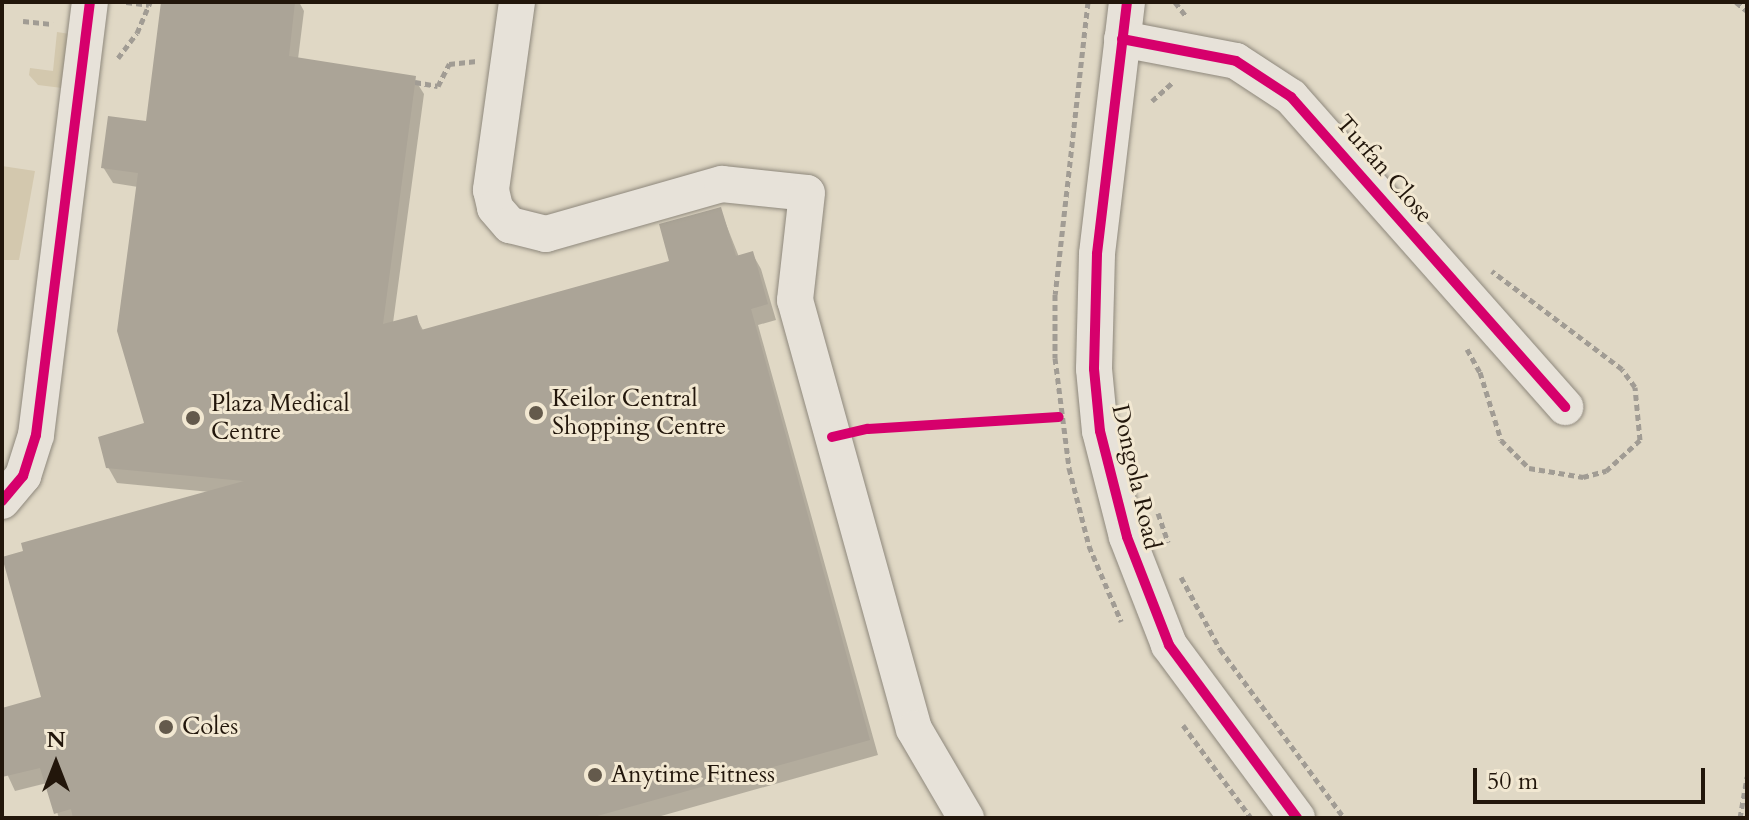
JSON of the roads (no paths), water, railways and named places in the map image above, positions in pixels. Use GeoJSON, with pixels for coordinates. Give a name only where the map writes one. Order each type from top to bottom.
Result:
{"type":"FeatureCollection","features":[{"type":"Feature","properties":{"kind":"street"},"geometry":{"type":"LineString","coordinates":[[2,501],[23,476],[13,472],[36,435],[90,2]]}},
{"type":"Feature","properties":{"kind":"street"},"geometry":{"type":"LineString","coordinates":[[517,2],[491,190],[495,208],[510,225],[546,234],[722,184],[807,193],[795,300],[914,729],[966,818]]}},
{"type":"Feature","properties":{"kind":"street","name":"Dongola Road"},"geometry":{"type":"LineString","coordinates":[[1127,2],[1139,42],[1097,254],[1094,369],[1100,431],[1127,537],[1169,645],[1297,818]]}},
{"type":"Feature","properties":{"kind":"street","name":"Turfan Close"},"geometry":{"type":"LineString","coordinates":[[1139,42],[1236,61],[1291,97],[1565,407]]}},
{"type":"Feature","properties":{"kind":"place","name":"Keilor Central Shopping Centre"},"geometry":{"type":"Point","coordinates":[536,413]}},
{"type":"Feature","properties":{"kind":"place","name":"Plaza Medical Centre"},"geometry":{"type":"Point","coordinates":[193,418]}},
{"type":"Feature","properties":{"kind":"place","name":"Coles"},"geometry":{"type":"Point","coordinates":[166,727]}},
{"type":"Feature","properties":{"kind":"place","name":"Anytime Fitness"},"geometry":{"type":"Point","coordinates":[595,775]}}]}
